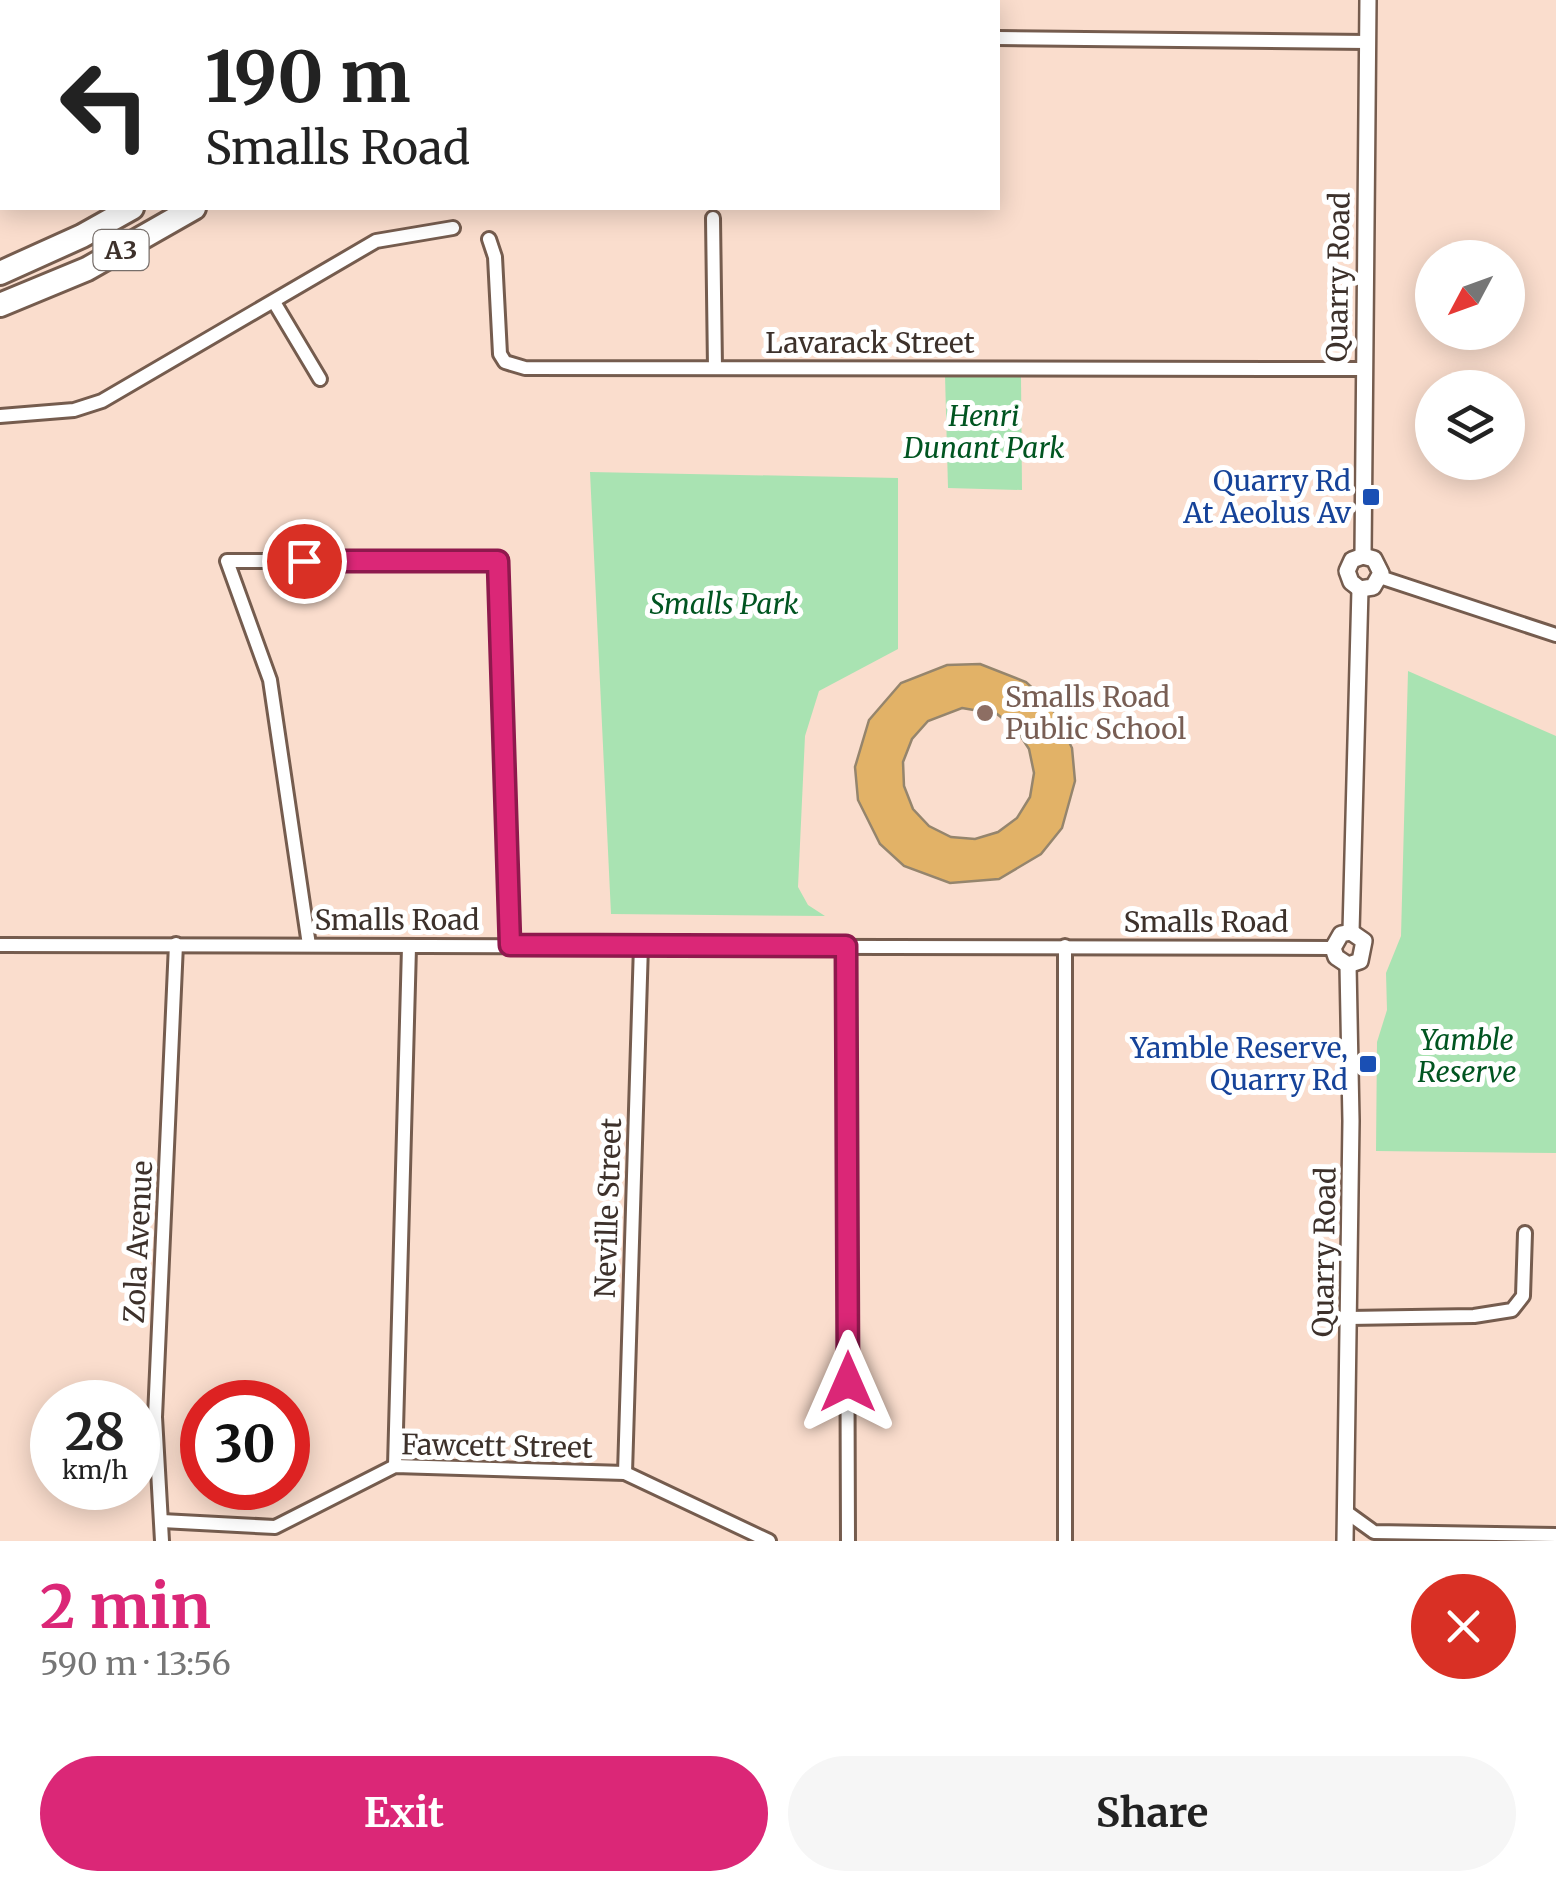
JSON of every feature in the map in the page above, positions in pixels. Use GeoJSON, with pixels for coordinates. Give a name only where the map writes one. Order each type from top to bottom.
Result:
{"type":"FeatureCollection","features":[{"type":"Feature","properties":{"kind":"highway","name":"A3"},"geometry":{"type":"LineString","coordinates":[[0,273],[128,210]]}},
{"type":"Feature","properties":{"kind":"highway","name":"A3"},"geometry":{"type":"LineString","coordinates":[[0,305],[87,268],[190,210]]}},
{"type":"Feature","properties":{"kind":"street","name":"Quarry Road"},"geometry":{"type":"LineString","coordinates":[[1363,556],[1361,369],[1368,0]]}},
{"type":"Feature","properties":{"kind":"street"},"geometry":{"type":"LineString","coordinates":[[1000,38],[1368,42]]}},
{"type":"Feature","properties":{"kind":"street"},"geometry":{"type":"LineString","coordinates":[[713,218],[715,368]]}},
{"type":"Feature","properties":{"kind":"street"},"geometry":{"type":"LineString","coordinates":[[0,416],[74,410],[102,401],[376,241],[453,228]]}},
{"type":"Feature","properties":{"kind":"street","name":"Lavarack Street"},"geometry":{"type":"LineString","coordinates":[[489,240],[495,257],[498,344],[505,362],[525,368],[1361,369]]}},
{"type":"Feature","properties":{"kind":"street"},"geometry":{"type":"LineString","coordinates":[[274,302],[320,378]]}},
{"type":"Feature","properties":{"kind":"street"},"geometry":{"type":"LineString","coordinates":[[1363,556],[1377,562],[1380,577],[1373,587],[1360,589],[1350,582],[1348,571],[1352,560],[1363,556]]}},
{"type":"Feature","properties":{"kind":"street"},"geometry":{"type":"LineString","coordinates":[[310,945],[270,680],[226,561],[498,561],[510,945]]}},
{"type":"Feature","properties":{"kind":"street"},"geometry":{"type":"LineString","coordinates":[[1380,577],[1556,635]]}},
{"type":"Feature","properties":{"kind":"street"},"geometry":{"type":"LineString","coordinates":[[1351,932],[1360,589]]}},
{"type":"Feature","properties":{"kind":"street"},"geometry":{"type":"LineString","coordinates":[[1351,932],[1364,941],[1366,952],[1360,960],[1348,964],[1336,957],[1333,948],[1341,934],[1351,932]]}},
{"type":"Feature","properties":{"kind":"street","name":"Zola Avenue"},"geometry":{"type":"LineString","coordinates":[[162,1541],[155,1417],[176,944]]}},
{"type":"Feature","properties":{"kind":"street","name":"Smalls Road"},"geometry":{"type":"LineString","coordinates":[[0,945],[1333,948]]}},
{"type":"Feature","properties":{"kind":"street","name":"Neville Street"},"geometry":{"type":"LineString","coordinates":[[625,1473],[641,945]]}},
{"type":"Feature","properties":{"kind":"street"},"geometry":{"type":"LineString","coordinates":[[395,1466],[410,946]]}},
{"type":"Feature","properties":{"kind":"street"},"geometry":{"type":"LineString","coordinates":[[846,946],[848,1541]]}},
{"type":"Feature","properties":{"kind":"street"},"geometry":{"type":"LineString","coordinates":[[1065,946],[1065,1541]]}},
{"type":"Feature","properties":{"kind":"street","name":"Quarry Road"},"geometry":{"type":"LineString","coordinates":[[1345,1541],[1348,964]]}},
{"type":"Feature","properties":{"kind":"street"},"geometry":{"type":"LineString","coordinates":[[1348,1318],[1474,1316],[1512,1310],[1523,1296],[1525,1234]]}},
{"type":"Feature","properties":{"kind":"street","name":"Fawcett Street"},"geometry":{"type":"LineString","coordinates":[[162,1521],[274,1527],[395,1466],[625,1473],[769,1541]]}},
{"type":"Feature","properties":{"kind":"street"},"geometry":{"type":"LineString","coordinates":[[1345,1510],[1374,1532],[1556,1535]]}},
{"type":"Feature","properties":{"kind":"green space","name":"Henri Dunant Park"},"geometry":{"type":"Polygon","coordinates":[[[945,375],[1021,377],[1022,490],[948,488],[945,375]]]}},
{"type":"Feature","properties":{"kind":"green space","name":"Smalls Park"},"geometry":{"type":"Polygon","coordinates":[[[590,472],[898,478],[898,649],[819,691],[805,736],[798,887],[808,905],[825,916],[611,914],[590,472]]]}},
{"type":"Feature","properties":{"kind":"green space","name":"Yamble Reserve"},"geometry":{"type":"Polygon","coordinates":[[[1408,671],[1556,736],[1556,1153],[1376,1151],[1377,1042],[1387,1010],[1386,973],[1401,936],[1408,671]]]}},
{"type":"Feature","properties":{"kind":"building"},"geometry":{"type":"Polygon","coordinates":[[[980,664],[1026,682],[1050,704],[1072,748],[1075,781],[1062,828],[1041,854],[999,879],[950,883],[904,866],[880,844],[858,800],[855,767],[869,720],[901,683],[947,665],[980,664]],[[962,708],[928,721],[912,739],[903,762],[904,786],[913,809],[929,826],[951,837],[975,839],[998,832],[1017,818],[1030,797],[1034,773],[1029,749],[1016,729],[997,714],[962,708]]]}},
{"type":"Feature","properties":{"kind":"place","name":"Quarry Rd At Aeolus Av"},"geometry":{"type":"Point","coordinates":[1371,497]}},
{"type":"Feature","properties":{"kind":"place","name":"Smalls Road Public School"},"geometry":{"type":"Point","coordinates":[985,713]}},
{"type":"Feature","properties":{"kind":"place","name":"Yamble Reserve, Quarry Rd"},"geometry":{"type":"Point","coordinates":[1368,1064]}},
{"type":"Feature","properties":{"kind":"route"},"geometry":{"type":"LineString","coordinates":[[304,561],[498,561],[510,945],[846,946],[848,1382]]}}]}
